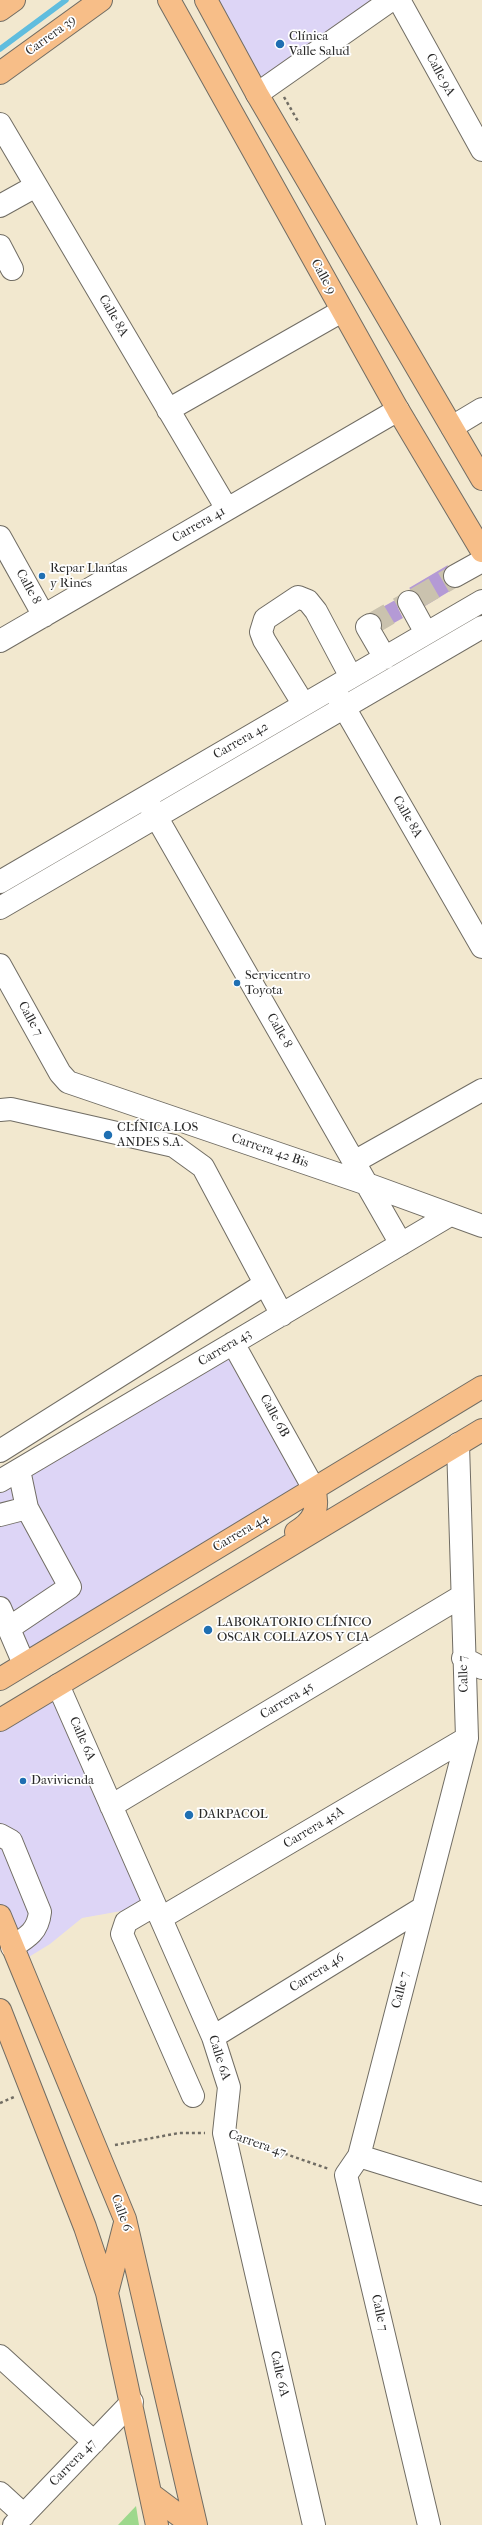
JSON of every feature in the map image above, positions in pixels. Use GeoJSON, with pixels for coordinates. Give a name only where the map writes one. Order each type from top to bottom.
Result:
{"type":"FeatureCollection","features":[{"type":"Feature","properties":{"kind":"main road"},"geometry":{"type":"LineString","coordinates":[[0,10],[14,0]]}},
{"type":"Feature","properties":{"kind":"main road","name":"Carrera 39"},"geometry":{"type":"LineString","coordinates":[[0,73],[101,0]]}},
{"type":"Feature","properties":{"kind":"main road","name":"Calle 9"},"geometry":{"type":"LineString","coordinates":[[169,0],[398,410],[482,551]]}},
{"type":"Feature","properties":{"kind":"main road"},"geometry":{"type":"LineString","coordinates":[[206,0],[257,94],[482,479]]}},
{"type":"Feature","properties":{"kind":"main road","name":"Carrera 44"},"geometry":{"type":"LineString","coordinates":[[0,1679],[482,1387]]}},
{"type":"Feature","properties":{"kind":"main road"},"geometry":{"type":"LineString","coordinates":[[0,1720],[482,1430]]}},
{"type":"Feature","properties":{"kind":"main road"},"geometry":{"type":"LineString","coordinates":[[266,1560],[269,1548],[309,1525],[313,1518],[316,1501],[314,1489]]}},
{"type":"Feature","properties":{"kind":"main road","name":"Calle 6"},"geometry":{"type":"LineString","coordinates":[[0,1916],[125,2219],[196,2525]]}},
{"type":"Feature","properties":{"kind":"main road"},"geometry":{"type":"LineString","coordinates":[[0,2010],[86,2227],[107,2293],[132,2402],[157,2525]]}},
{"type":"Feature","properties":{"kind":"main road"},"geometry":{"type":"LineString","coordinates":[[107,2293],[125,2219]]}},
{"type":"Feature","properties":{"kind":"main road"},"geometry":{"type":"LineString","coordinates":[[152,2495],[192,2525]]}},
{"type":"Feature","properties":{"kind":"street"},"geometry":{"type":"LineString","coordinates":[[257,94],[390,0]]}},
{"type":"Feature","properties":{"kind":"street","name":"Calle 9A"},"geometry":{"type":"LineString","coordinates":[[399,0],[482,150]]}},
{"type":"Feature","properties":{"kind":"street","name":"Calle 8A"},"geometry":{"type":"LineString","coordinates":[[0,124],[227,509]]}},
{"type":"Feature","properties":{"kind":"street"},"geometry":{"type":"LineString","coordinates":[[0,206],[36,186]]}},
{"type":"Feature","properties":{"kind":"street"},"geometry":{"type":"LineString","coordinates":[[0,246],[12,269]]}},
{"type":"Feature","properties":{"kind":"street"},"geometry":{"type":"LineString","coordinates":[[168,410],[342,311]]}},
{"type":"Feature","properties":{"kind":"street"},"geometry":{"type":"LineString","coordinates":[[452,427],[482,409]]}},
{"type":"Feature","properties":{"kind":"street","name":"Carrera 41"},"geometry":{"type":"LineString","coordinates":[[0,641],[398,410]]}},
{"type":"Feature","properties":{"kind":"street","name":"Calle 8"},"geometry":{"type":"LineString","coordinates":[[0,537],[44,616]]}},
{"type":"Feature","properties":{"kind":"street"},"geometry":{"type":"LineString","coordinates":[[455,576],[482,561]]}},
{"type":"Feature","properties":{"kind":"street","name":"Calle 8A"},"geometry":{"type":"LineString","coordinates":[[304,705],[264,640],[261,632],[265,619],[298,597],[308,601],[316,611],[342,683],[344,707],[482,947]]}},
{"type":"Feature","properties":{"kind":"street","name":"Carrera 42"},"geometry":{"type":"LineString","coordinates":[[0,882],[482,601]]}},
{"type":"Feature","properties":{"kind":"street"},"geometry":{"type":"LineString","coordinates":[[410,602],[426,633]]}},
{"type":"Feature","properties":{"kind":"street"},"geometry":{"type":"LineString","coordinates":[[370,625],[367,627],[385,658]]}},
{"type":"Feature","properties":{"kind":"street","name":"Carrera 42"},"geometry":{"type":"LineString","coordinates":[[0,908],[482,627]]}},
{"type":"Feature","properties":{"kind":"street","name":"Calle 8"},"geometry":{"type":"LineString","coordinates":[[145,797],[401,1244]]}},
{"type":"Feature","properties":{"kind":"street","name":"Calle 7"},"geometry":{"type":"LineString","coordinates":[[0,965],[60,1073]]}},
{"type":"Feature","properties":{"kind":"street","name":"Carrera 42 Bis"},"geometry":{"type":"LineString","coordinates":[[60,1073],[68,1082],[367,1184],[482,1226]]}},
{"type":"Feature","properties":{"kind":"street"},"geometry":{"type":"LineString","coordinates":[[354,1162],[482,1090]]}},
{"type":"Feature","properties":{"kind":"street"},"geometry":{"type":"LineString","coordinates":[[0,1110],[11,1109],[174,1146],[204,1168],[282,1314]]}},
{"type":"Feature","properties":{"kind":"street","name":"Carrera 43"},"geometry":{"type":"LineString","coordinates":[[0,1481],[450,1215]]}},
{"type":"Feature","properties":{"kind":"street"},"geometry":{"type":"LineString","coordinates":[[0,1451],[265,1284]]}},
{"type":"Feature","properties":{"kind":"street","name":"Calle 6B"},"geometry":{"type":"LineString","coordinates":[[234,1343],[314,1489]]}},
{"type":"Feature","properties":{"kind":"street","name":"Calle 7"},"geometry":{"type":"LineString","coordinates":[[429,2525],[346,2174],[359,2156],[421,1909],[467,1738],[473,1663],[462,1596],[458,1444]]}},
{"type":"Feature","properties":{"kind":"street"},"geometry":{"type":"LineString","coordinates":[[9,1628],[70,1587],[27,1508],[19,1470]]}},
{"type":"Feature","properties":{"kind":"street"},"geometry":{"type":"LineString","coordinates":[[0,1515],[27,1508]]}},
{"type":"Feature","properties":{"kind":"street","name":"Carrera 45"},"geometry":{"type":"LineString","coordinates":[[111,1806],[462,1596]]}},
{"type":"Feature","properties":{"kind":"street"},"geometry":{"type":"LineString","coordinates":[[0,1608],[24,1664]]}},
{"type":"Feature","properties":{"kind":"street","name":"Calle 6A"},"geometry":{"type":"LineString","coordinates":[[58,1685],[213,2037],[229,2087],[224,2133],[314,2525]]}},
{"type":"Feature","properties":{"kind":"street","name":"Carrera 45A"},"geometry":{"type":"LineString","coordinates":[[193,2096],[122,1934],[126,1922],[158,1912],[467,1738]]}},
{"type":"Feature","properties":{"kind":"street"},"geometry":{"type":"LineString","coordinates":[[0,1835],[11,1841],[40,1912],[39,1923],[32,1934],[12,1947]]}},
{"type":"Feature","properties":{"kind":"street","name":"Carrera 46"},"geometry":{"type":"LineString","coordinates":[[213,2037],[421,1909]]}},
{"type":"Feature","properties":{"kind":"street"},"geometry":{"type":"LineString","coordinates":[[359,2156],[482,2194]]}},
{"type":"Feature","properties":{"kind":"street"},"geometry":{"type":"LineString","coordinates":[[0,2356],[94,2442]]}},
{"type":"Feature","properties":{"kind":"street","name":"Carrera 47"},"geometry":{"type":"LineString","coordinates":[[19,2520],[132,2402]]}},
{"type":"Feature","properties":{"kind":"street"},"geometry":{"type":"LineString","coordinates":[[0,2493],[19,2520]]}},
{"type":"Feature","properties":{"kind":"path"},"geometry":{"type":"LineString","coordinates":[[0,2103],[22,2094]]}},
{"type":"Feature","properties":{"kind":"path","name":"Carrera 47"},"geometry":{"type":"LineString","coordinates":[[95,2149],[179,2133],[224,2133],[346,2174]]}},
{"type":"Feature","properties":{"kind":"shaded area","name":"Clínica Valle Salud"},"geometry":{"type":"Polygon","coordinates":[[[206,0],[391,0],[257,94],[206,0]]]}},
{"type":"Feature","properties":{"kind":"shaded area"},"geometry":{"type":"Polygon","coordinates":[[[233,1343],[314,1489],[24,1664],[0,1608],[0,1481],[233,1343]]]}},
{"type":"Feature","properties":{"kind":"shaded area"},"geometry":{"type":"Polygon","coordinates":[[[58,1685],[155,1905],[82,1918],[50,1944],[19,1963],[0,1916],[0,1720],[58,1685]]]}},
{"type":"Feature","properties":{"kind":"green space"},"geometry":{"type":"Polygon","coordinates":[[[136,2506],[139,2525],[118,2525],[136,2506]]]}},
{"type":"Feature","properties":{"kind":"building"},"geometry":{"type":"Polygon","coordinates":[[[448,565],[443,575],[444,582],[449,587],[455,588],[425,606],[420,596],[409,588],[448,565]]]}},
{"type":"Feature","properties":{"kind":"building"},"geometry":{"type":"Polygon","coordinates":[[[397,599],[398,608],[403,618],[383,629],[381,618],[372,613],[397,599]]]}},
{"type":"Feature","properties":{"kind":"waterway"},"geometry":{"type":"LineString","coordinates":[[0,49],[66,0]]}},
{"type":"Feature","properties":{"kind":"tunnel"},"geometry":{"type":"LineString","coordinates":[[415,599],[455,576]]}},
{"type":"Feature","properties":{"kind":"tunnel"},"geometry":{"type":"LineString","coordinates":[[370,625],[406,604]]}},
{"type":"Feature","properties":{"kind":"place","name":"Clínica Valle Salud"},"geometry":{"type":"Point","coordinates":[280,44]}},
{"type":"Feature","properties":{"kind":"place","name":"Repar Llantas y Rines"},"geometry":{"type":"Point","coordinates":[42,576]}},
{"type":"Feature","properties":{"kind":"place","name":"Servicentro Toyota"},"geometry":{"type":"Point","coordinates":[237,983]}},
{"type":"Feature","properties":{"kind":"place","name":"CLÍNICA LOS ANDES S.A."},"geometry":{"type":"Point","coordinates":[108,1135]}},
{"type":"Feature","properties":{"kind":"place","name":"LABORATORIO CLÍNICO OSCAR COLLAZOS Y CIA"},"geometry":{"type":"Point","coordinates":[208,1630]}},
{"type":"Feature","properties":{"kind":"place","name":"Davivienda"},"geometry":{"type":"Point","coordinates":[23,1781]}},
{"type":"Feature","properties":{"kind":"place","name":"DARPACOL"},"geometry":{"type":"Point","coordinates":[189,1815]}}]}
